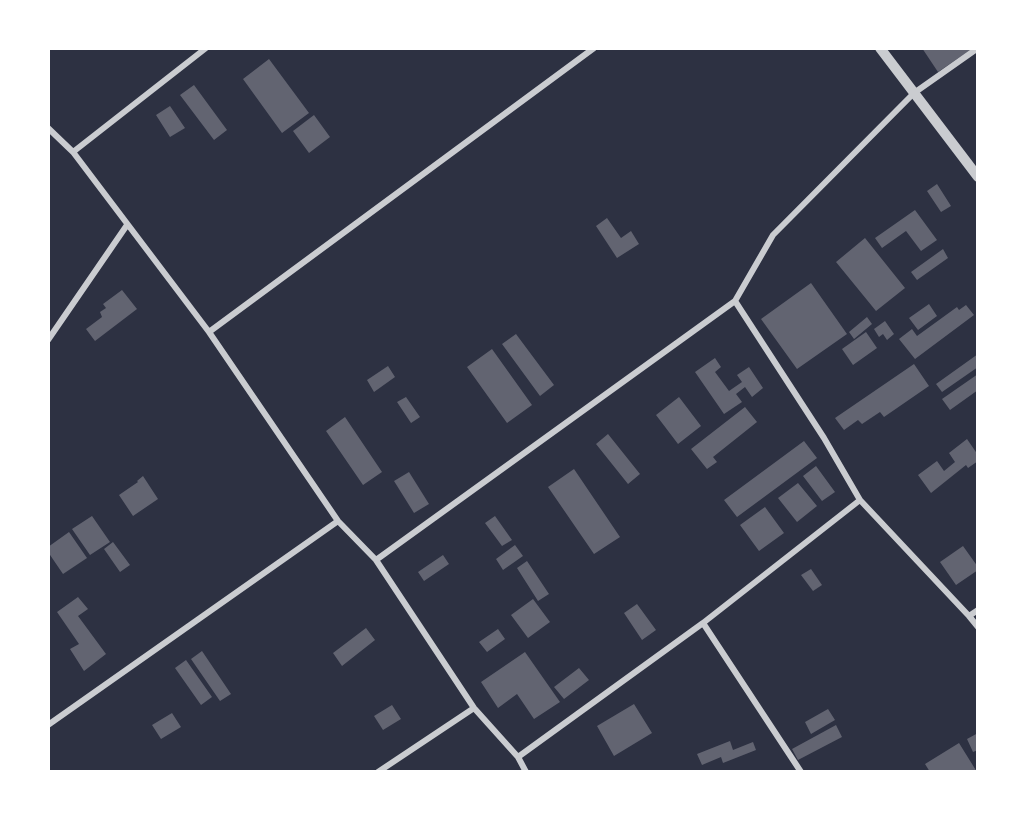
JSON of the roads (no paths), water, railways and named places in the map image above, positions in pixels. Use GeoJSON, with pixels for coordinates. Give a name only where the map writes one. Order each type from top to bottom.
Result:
{"type":"FeatureCollection","features":[{"type":"Feature","properties":{"kind":"street"},"geometry":{"type":"LineString","coordinates":[[73,152],[206,48]]}},
{"type":"Feature","properties":{"kind":"street"},"geometry":{"type":"LineString","coordinates":[[209,332],[594,48]]}},
{"type":"Feature","properties":{"kind":"street"},"geometry":{"type":"LineString","coordinates":[[880,48],[978,177]]}},
{"type":"Feature","properties":{"kind":"street"},"geometry":{"type":"LineString","coordinates":[[376,560],[735,301],[773,235],[914,93],[978,48]]}},
{"type":"Feature","properties":{"kind":"street"},"geometry":{"type":"LineString","coordinates":[[48,128],[73,152],[209,332],[338,521],[376,560],[474,708],[518,757],[526,772]]}},
{"type":"Feature","properties":{"kind":"street"},"geometry":{"type":"LineString","coordinates":[[48,340],[127,225]]}},
{"type":"Feature","properties":{"kind":"street"},"geometry":{"type":"LineString","coordinates":[[735,301],[824,438],[860,500],[978,627]]}},
{"type":"Feature","properties":{"kind":"street"},"geometry":{"type":"LineString","coordinates":[[518,757],[703,623],[860,500]]}},
{"type":"Feature","properties":{"kind":"street"},"geometry":{"type":"LineString","coordinates":[[48,725],[338,521]]}},
{"type":"Feature","properties":{"kind":"street"},"geometry":{"type":"LineString","coordinates":[[969,616],[978,610]]}},
{"type":"Feature","properties":{"kind":"street"},"geometry":{"type":"LineString","coordinates":[[703,623],[801,772]]}},
{"type":"Feature","properties":{"kind":"street"},"geometry":{"type":"LineString","coordinates":[[378,772],[474,708]]}}]}
